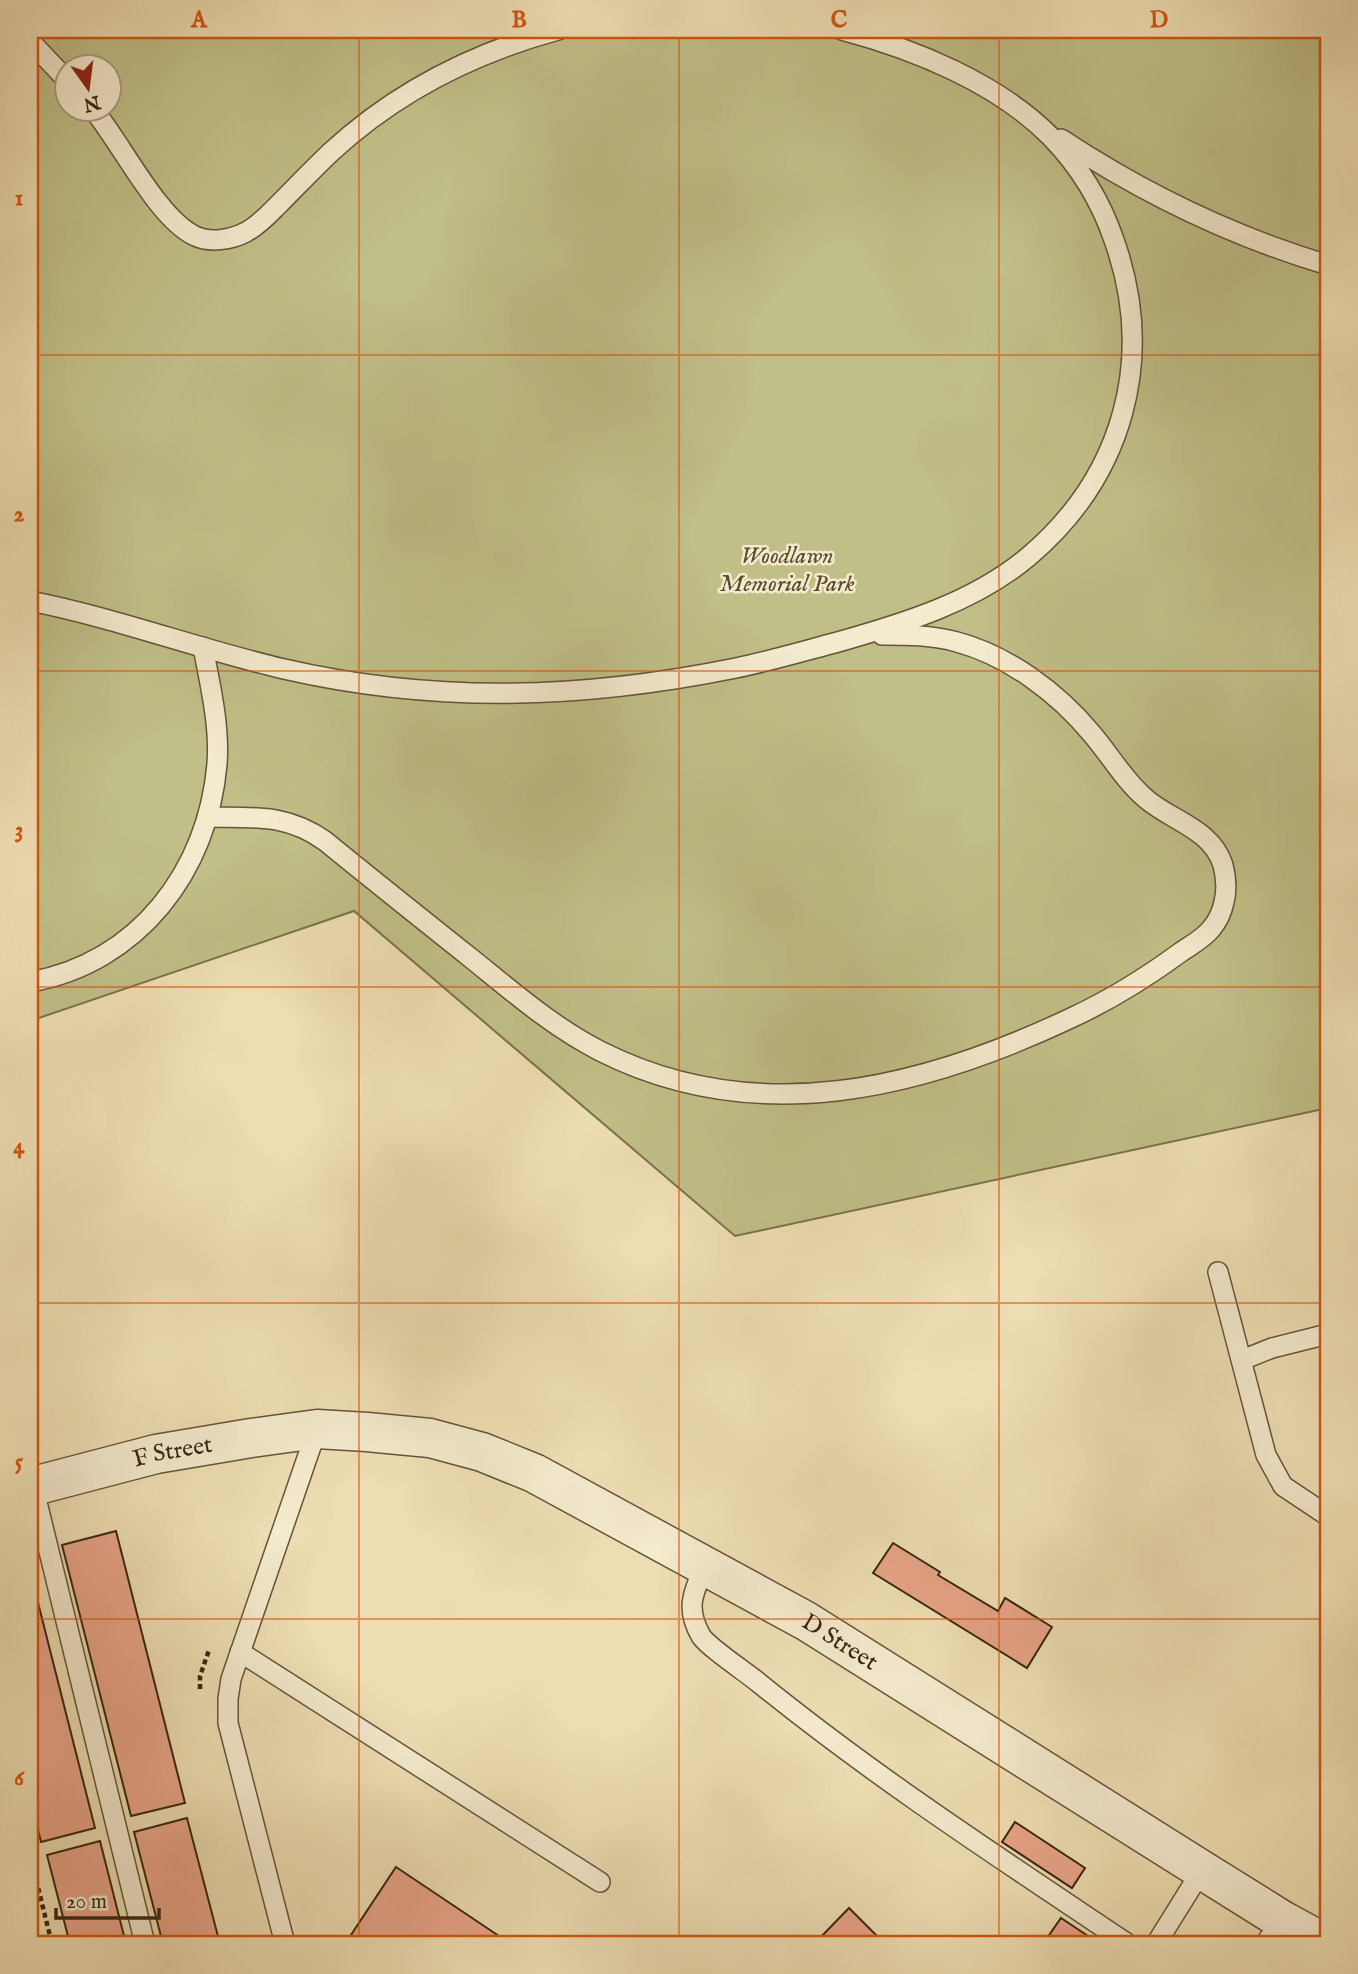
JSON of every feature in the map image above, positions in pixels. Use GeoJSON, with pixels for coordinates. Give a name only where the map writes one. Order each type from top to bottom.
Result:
{"type":"FeatureCollection","features":[{"type":"Feature","properties":{"kind":"street","name":"F Street"},"geometry":{"type":"LineString","coordinates":[[32,1487],[156,1454],[317,1429]]}},
{"type":"Feature","properties":{"kind":"street","name":"D Street"},"geometry":{"type":"LineString","coordinates":[[317,1429],[430,1438],[482,1452],[534,1473],[806,1621],[1202,1870],[1274,1932],[1326,1944]]}},
{"type":"Feature","properties":{"kind":"lane"},"geometry":{"type":"LineString","coordinates":[[102,122],[153,195],[182,229],[198,237],[213,240],[231,238],[247,232],[263,220],[356,130],[404,96],[450,69],[489,52],[558,30]]}},
{"type":"Feature","properties":{"kind":"lane"},"geometry":{"type":"LineString","coordinates":[[842,30],[940,65],[987,89],[1086,155],[1171,203],[1265,244],[1328,265]]}},
{"type":"Feature","properties":{"kind":"lane"},"geometry":{"type":"LineString","coordinates":[[30,41],[52,64]]}},
{"type":"Feature","properties":{"kind":"lane"},"geometry":{"type":"LineString","coordinates":[[30,601],[91,615],[285,669],[411,690],[479,695],[614,688],[739,668],[911,620],[973,594],[1026,559],[1070,515],[1088,491],[1101,469],[1121,420],[1132,369],[1130,294],[1108,222],[1090,188],[1064,152],[1027,114]]}},
{"type":"Feature","properties":{"kind":"lane"},"geometry":{"type":"LineString","coordinates":[[208,817],[270,818],[299,825],[325,841],[566,1032],[618,1060],[657,1075],[706,1088],[750,1094],[818,1094],[856,1089],[933,1070],[1008,1046],[1107,1000],[1209,932],[1217,921],[1226,897],[1220,857],[1212,845],[1193,828],[1145,798],[1091,733],[1060,702],[1029,676],[976,648],[917,636],[860,636]]}},
{"type":"Feature","properties":{"kind":"lane"},"geometry":{"type":"LineString","coordinates":[[30,982],[49,979],[79,968],[106,954],[150,918],[186,872],[208,817],[217,763],[213,704],[203,647]]}},
{"type":"Feature","properties":{"kind":"lane"},"geometry":{"type":"LineString","coordinates":[[1218,1272],[1266,1455],[1283,1486],[1328,1516]]}},
{"type":"Feature","properties":{"kind":"lane"},"geometry":{"type":"LineString","coordinates":[[1242,1360],[1272,1348],[1328,1334]]}},
{"type":"Feature","properties":{"kind":"lane"},"geometry":{"type":"LineString","coordinates":[[285,1944],[228,1723],[228,1699],[231,1679],[317,1429]]}},
{"type":"Feature","properties":{"kind":"lane"},"geometry":{"type":"LineString","coordinates":[[32,1487],[145,1944]]}},
{"type":"Feature","properties":{"kind":"lane"},"geometry":{"type":"LineString","coordinates":[[705,1566],[692,1596],[693,1620],[703,1640],[800,1716],[984,1847],[1125,1942]]}},
{"type":"Feature","properties":{"kind":"lane"},"geometry":{"type":"LineString","coordinates":[[240,1652],[600,1882]]}},
{"type":"Feature","properties":{"kind":"lane"},"geometry":{"type":"LineString","coordinates":[[1156,1944],[1202,1870]]}},
{"type":"Feature","properties":{"kind":"path"},"geometry":{"type":"LineString","coordinates":[[30,1855],[52,1944]]}},
{"type":"Feature","properties":{"kind":"green space","name":"Woodlawn Memorial Park"},"geometry":{"type":"Polygon","coordinates":[[[30,30],[1328,30],[1328,1108],[735,1236],[354,911],[30,1021],[30,30]]]}},
{"type":"Feature","properties":{"kind":"building"},"geometry":{"type":"Polygon","coordinates":[[[116,1531],[185,1803],[131,1816],[62,1545],[116,1531]]]}},
{"type":"Feature","properties":{"kind":"building"},"geometry":{"type":"Polygon","coordinates":[[[893,1543],[940,1572],[938,1575],[998,1611],[1005,1598],[1052,1627],[1027,1668],[873,1573],[893,1543]]]}},
{"type":"Feature","properties":{"kind":"building"},"geometry":{"type":"Polygon","coordinates":[[[30,1571],[95,1828],[41,1842],[30,1796],[30,1571]]]}},
{"type":"Feature","properties":{"kind":"building"},"geometry":{"type":"Polygon","coordinates":[[[187,1818],[220,1944],[163,1944],[134,1832],[187,1818]]]}},
{"type":"Feature","properties":{"kind":"building"},"geometry":{"type":"Polygon","coordinates":[[[1015,1822],[1085,1868],[1072,1888],[1002,1842],[1015,1822]]]}},
{"type":"Feature","properties":{"kind":"building"},"geometry":{"type":"Polygon","coordinates":[[[100,1841],[126,1944],[70,1944],[47,1855],[100,1841]]]}},
{"type":"Feature","properties":{"kind":"building"},"geometry":{"type":"Polygon","coordinates":[[[396,1867],[511,1944],[345,1944],[396,1867]]]}},
{"type":"Feature","properties":{"kind":"building"},"geometry":{"type":"Polygon","coordinates":[[[849,1908],[885,1944],[814,1944],[849,1908]]]}},
{"type":"Feature","properties":{"kind":"building"},"geometry":{"type":"Polygon","coordinates":[[[1061,1918],[1100,1944],[1043,1944],[1061,1918]]]}}]}
